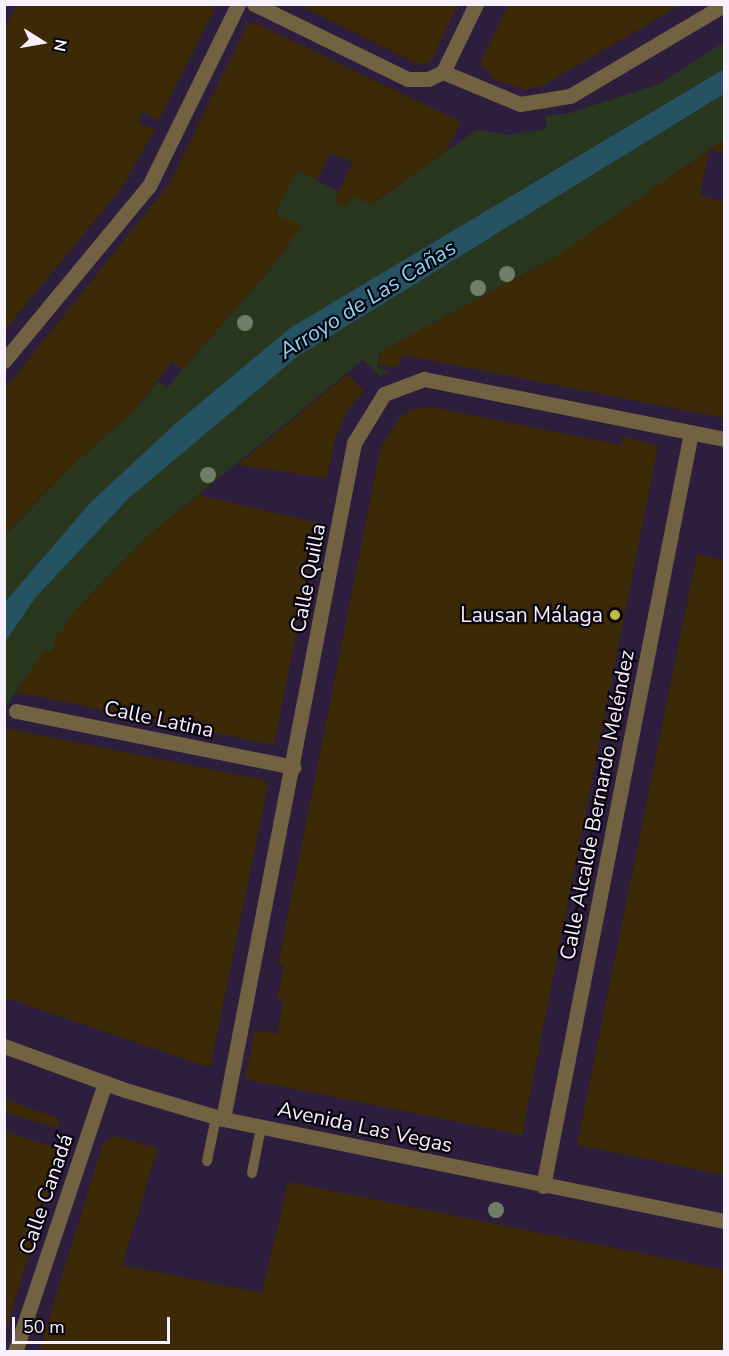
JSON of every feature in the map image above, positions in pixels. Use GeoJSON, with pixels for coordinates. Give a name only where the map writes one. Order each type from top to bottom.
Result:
{"type":"FeatureCollection","features":[{"type":"Feature","properties":{"kind":"street"},"geometry":{"type":"LineString","coordinates":[[4,361],[149,186],[238,4]]}},
{"type":"Feature","properties":{"kind":"street"},"geometry":{"type":"LineString","coordinates":[[254,4],[408,79],[428,79],[443,72],[476,4]]}},
{"type":"Feature","properties":{"kind":"street"},"geometry":{"type":"LineString","coordinates":[[443,72],[520,104],[570,96],[724,5]]}},
{"type":"Feature","properties":{"kind":"street","name":"Calle Quilla"},"geometry":{"type":"LineString","coordinates":[[220,1118],[293,767],[354,443],[384,394],[424,379],[724,439]]}},
{"type":"Feature","properties":{"kind":"street","name":"Calle Alcalde Bernardo Meléndez"},"geometry":{"type":"LineString","coordinates":[[543,1186],[692,432]]}},
{"type":"Feature","properties":{"kind":"street","name":"Calle Latina"},"geometry":{"type":"LineString","coordinates":[[16,711],[293,767]]}},
{"type":"Feature","properties":{"kind":"street","name":"Avenida Las Vegas"},"geometry":{"type":"LineString","coordinates":[[4,1046],[105,1083],[220,1118],[543,1186],[724,1221]]}},
{"type":"Feature","properties":{"kind":"street","name":"Calle Canadá"},"geometry":{"type":"LineString","coordinates":[[15,1352],[105,1083]]}},
{"type":"Feature","properties":{"kind":"lane"},"geometry":{"type":"LineString","coordinates":[[207,1161],[220,1118]]}},
{"type":"Feature","properties":{"kind":"lane"},"geometry":{"type":"LineString","coordinates":[[252,1173],[261,1127]]}},
{"type":"Feature","properties":{"kind":"shaded area"},"geometry":{"type":"Polygon","coordinates":[[[5,5],[724,5],[724,1351],[5,1351],[5,5]]]}},
{"type":"Feature","properties":{"kind":"green space"},"geometry":{"type":"Polygon","coordinates":[[[724,42],[724,69],[290,328],[176,423],[90,503],[5,602],[5,535],[76,462],[135,410],[158,381],[167,388],[273,266],[300,226],[275,214],[297,170],[339,192],[334,201],[346,207],[352,196],[371,205],[476,130],[509,135],[546,129],[546,116],[570,113],[659,84],[724,42]]]}},
{"type":"Feature","properties":{"kind":"green space"},"geometry":{"type":"Polygon","coordinates":[[[724,94],[724,139],[559,255],[380,352],[377,368],[390,371],[380,376],[363,360],[148,536],[75,610],[61,633],[58,633],[51,652],[44,651],[5,708],[5,642],[36,597],[129,498],[188,447],[298,356],[724,94]]]}},
{"type":"Feature","properties":{"kind":"water","name":"Arroyo de Las Cañas"},"geometry":{"type":"Polygon","coordinates":[[[724,69],[724,94],[298,356],[129,498],[36,597],[5,642],[5,602],[90,503],[176,423],[290,328],[724,69]]]}},
{"type":"Feature","properties":{"kind":"building"},"geometry":{"type":"Polygon","coordinates":[[[17,4],[211,4],[214,10],[159,120],[143,112],[138,122],[155,130],[120,190],[4,331],[4,31],[17,4]]]}},
{"type":"Feature","properties":{"kind":"building"},"geometry":{"type":"Polygon","coordinates":[[[297,4],[458,4],[431,61],[420,65],[297,4]]]}},
{"type":"Feature","properties":{"kind":"building"},"geometry":{"type":"Polygon","coordinates":[[[509,4],[682,4],[542,86],[525,90],[495,80],[480,62],[509,4]]]}},
{"type":"Feature","properties":{"kind":"building"},"geometry":{"type":"Polygon","coordinates":[[[255,23],[461,122],[446,151],[371,205],[352,196],[346,207],[334,201],[353,163],[331,153],[317,180],[297,170],[275,214],[301,226],[273,266],[182,370],[172,361],[135,410],[76,462],[4,535],[4,390],[169,184],[247,25],[255,23]]]}},
{"type":"Feature","properties":{"kind":"building"},"geometry":{"type":"Polygon","coordinates":[[[724,139],[724,153],[709,150],[700,196],[724,201],[724,418],[402,355],[398,368],[378,364],[380,352],[559,255],[724,139]]]}},
{"type":"Feature","properties":{"kind":"building"},"geometry":{"type":"Polygon","coordinates":[[[348,374],[364,391],[347,411],[335,438],[327,478],[238,465],[348,374]]]}},
{"type":"Feature","properties":{"kind":"building"},"geometry":{"type":"Polygon","coordinates":[[[432,407],[621,445],[622,436],[658,446],[522,1135],[245,1079],[255,1030],[277,1034],[283,1001],[277,999],[284,965],[278,964],[381,446],[400,417],[414,409],[432,407]]]}},
{"type":"Feature","properties":{"kind":"building"},"geometry":{"type":"Polygon","coordinates":[[[199,495],[318,523],[274,745],[16,692],[44,651],[51,652],[58,632],[61,633],[75,610],[148,536],[199,495]]]}},
{"type":"Feature","properties":{"kind":"building"},"geometry":{"type":"Polygon","coordinates":[[[697,554],[724,560],[724,1175],[577,1145],[697,554]]]}},
{"type":"Feature","properties":{"kind":"building"},"geometry":{"type":"Polygon","coordinates":[[[4,728],[264,780],[268,785],[210,1068],[4,997],[4,728]]]}},
{"type":"Feature","properties":{"kind":"building"},"geometry":{"type":"Polygon","coordinates":[[[4,1099],[60,1119],[57,1128],[4,1112],[4,1099]]]}},
{"type":"Feature","properties":{"kind":"building"},"geometry":{"type":"Polygon","coordinates":[[[4,1131],[62,1150],[5,1332],[4,1332],[4,1131]]]}},
{"type":"Feature","properties":{"kind":"building"},"geometry":{"type":"Polygon","coordinates":[[[115,1136],[158,1148],[122,1265],[262,1293],[288,1182],[724,1270],[724,1352],[43,1352],[40,1347],[103,1143],[115,1136]]]}},
{"type":"Feature","properties":{"kind":"place","name":"Lausan Málaga"},"geometry":{"type":"Point","coordinates":[615,615]}}]}
